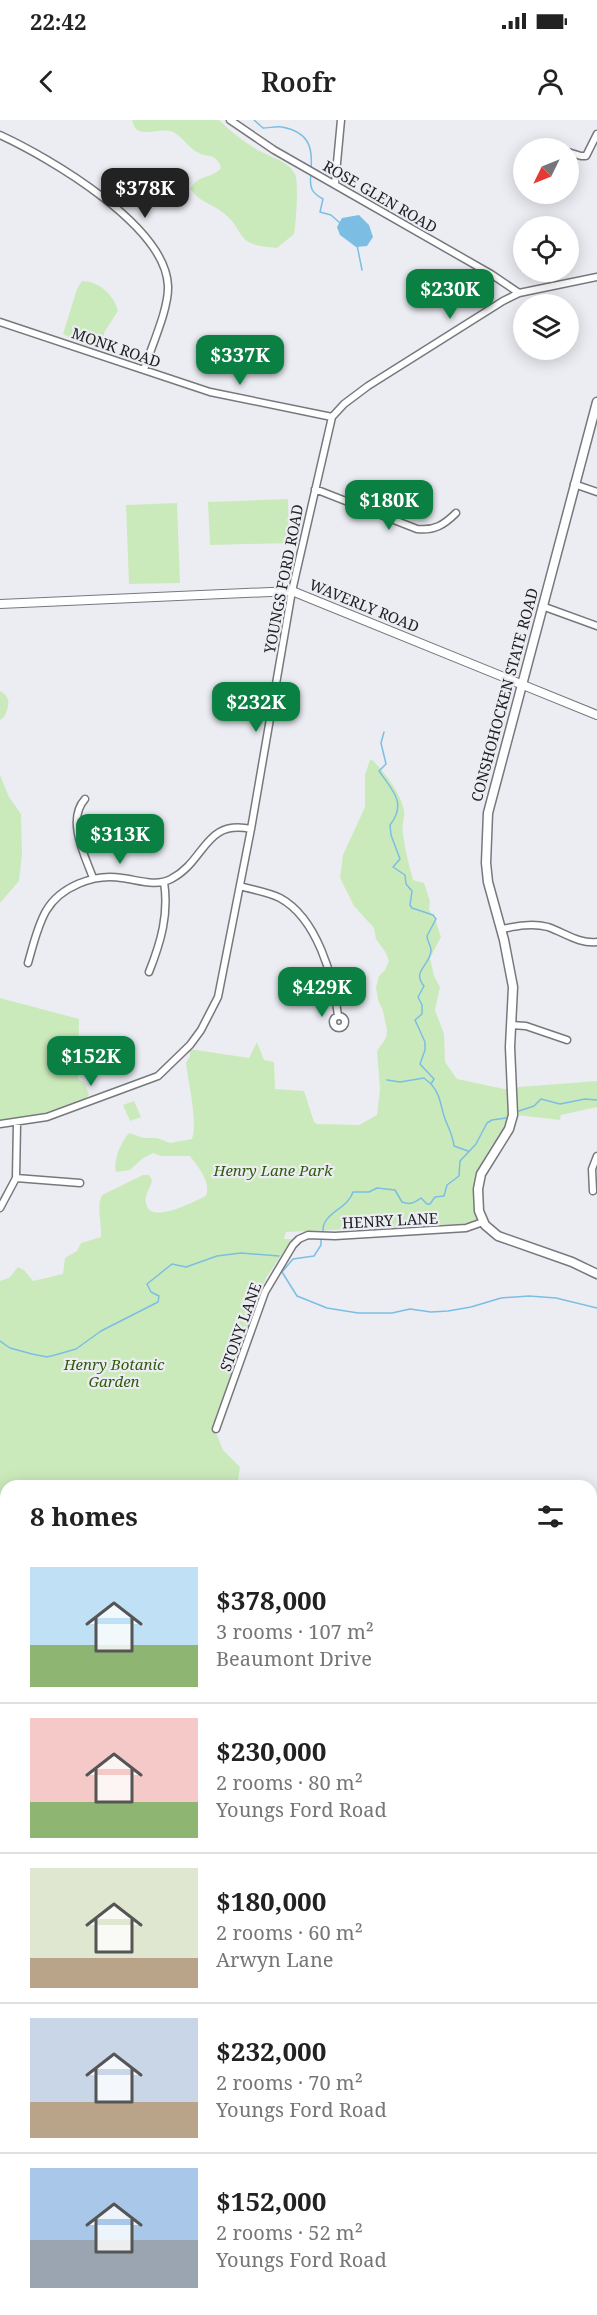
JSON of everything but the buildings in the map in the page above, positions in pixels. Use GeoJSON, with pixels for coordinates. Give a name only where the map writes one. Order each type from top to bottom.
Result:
{"type":"FeatureCollection","features":[{"type":"Feature","properties":{"kind":"main road","name":"CONSHOHOCKEN STATE ROAD"},"geometry":{"type":"LineString","coordinates":[[483,1222],[478,1202],[480,1179],[489,1159],[509,1129],[513,1115],[511,1026],[513,987],[502,929],[487,872],[488,813],[597,402]]}},
{"type":"Feature","properties":{"kind":"main road"},"geometry":{"type":"LineString","coordinates":[[483,1222],[490,1231],[498,1236],[572,1262],[597,1274]]}},
{"type":"Feature","properties":{"kind":"street","name":"ROSE GLEN ROAD"},"geometry":{"type":"LineString","coordinates":[[230,120],[250,135],[519,293]]}},
{"type":"Feature","properties":{"kind":"street"},"geometry":{"type":"LineString","coordinates":[[335,184],[341,120]]}},
{"type":"Feature","properties":{"kind":"street"},"geometry":{"type":"LineString","coordinates":[[579,155],[586,156],[597,134]]}},
{"type":"Feature","properties":{"kind":"street"},"geometry":{"type":"LineString","coordinates":[[0,135],[53,163],[103,198],[147,237],[162,258],[166,270],[168,295],[144,370]]}},
{"type":"Feature","properties":{"kind":"street"},"geometry":{"type":"LineString","coordinates":[[332,417],[344,404],[368,386],[494,306],[519,293],[597,277]]}},
{"type":"Feature","properties":{"kind":"street","name":"MONK ROAD"},"geometry":{"type":"LineString","coordinates":[[0,322],[210,392],[332,417]]}},
{"type":"Feature","properties":{"kind":"street","name":"YOUNGS FORD ROAD"},"geometry":{"type":"LineString","coordinates":[[0,1124],[47,1117],[150,1080],[166,1070],[185,1052],[201,1030],[218,997],[251,829],[292,591],[332,417]]}},
{"type":"Feature","properties":{"kind":"street"},"geometry":{"type":"LineString","coordinates":[[574,484],[597,492]]}},
{"type":"Feature","properties":{"kind":"street"},"geometry":{"type":"LineString","coordinates":[[315,489],[417,529],[426,530],[438,527],[456,513]]}},
{"type":"Feature","properties":{"kind":"street","name":"WAVERLY ROAD"},"geometry":{"type":"LineString","coordinates":[[0,604],[292,591],[597,715]]}},
{"type":"Feature","properties":{"kind":"street"},"geometry":{"type":"LineString","coordinates":[[542,606],[597,626]]}},
{"type":"Feature","properties":{"kind":"street"},"geometry":{"type":"LineString","coordinates":[[85,799],[79,806],[76,820],[93,878]]}},
{"type":"Feature","properties":{"kind":"street"},"geometry":{"type":"LineString","coordinates":[[28,963],[39,925],[47,909],[59,896],[76,885],[93,878],[118,877],[149,883],[165,882],[182,872],[219,832],[237,826],[251,829]]}},
{"type":"Feature","properties":{"kind":"street"},"geometry":{"type":"LineString","coordinates":[[149,972],[160,946],[166,914],[165,882]]}},
{"type":"Feature","properties":{"kind":"street"},"geometry":{"type":"LineString","coordinates":[[240,886],[283,899],[304,921],[320,946],[329,971],[338,1016]]}},
{"type":"Feature","properties":{"kind":"street"},"geometry":{"type":"LineString","coordinates":[[502,929],[523,925],[542,926],[578,940],[597,942]]}},
{"type":"Feature","properties":{"kind":"street"},"geometry":{"type":"LineString","coordinates":[[511,1026],[526,1026],[567,1040]]}},
{"type":"Feature","properties":{"kind":"street"},"geometry":{"type":"LineString","coordinates":[[0,1208],[16,1178],[17,1123]]}},
{"type":"Feature","properties":{"kind":"street"},"geometry":{"type":"LineString","coordinates":[[593,1191],[592,1169],[597,1156]]}},
{"type":"Feature","properties":{"kind":"street"},"geometry":{"type":"LineString","coordinates":[[16,1178],[80,1183]]}},
{"type":"Feature","properties":{"kind":"street","name":"HENRY LANE"},"geometry":{"type":"LineString","coordinates":[[299,1239],[308,1235],[335,1236],[466,1228],[483,1222]]}},
{"type":"Feature","properties":{"kind":"street","name":"STONY LANE"},"geometry":{"type":"LineString","coordinates":[[216,1429],[265,1292],[293,1245],[299,1239]]}},
{"type":"Feature","properties":{"kind":"green space"},"geometry":{"type":"Polygon","coordinates":[[[132,120],[219,120],[253,147],[285,164],[295,174],[297,185],[294,234],[277,248],[246,241],[230,218],[190,189],[201,178],[221,168],[216,159],[195,151],[173,132],[138,130],[134,127],[132,120]]]}},
{"type":"Feature","properties":{"kind":"green space"},"geometry":{"type":"Polygon","coordinates":[[[82,281],[94,283],[105,290],[118,311],[105,331],[101,344],[96,346],[81,344],[63,334],[77,289],[82,281]]]}},
{"type":"Feature","properties":{"kind":"green space"},"geometry":{"type":"Polygon","coordinates":[[[288,499],[289,543],[210,545],[208,502],[288,499]]]}},
{"type":"Feature","properties":{"kind":"green space"},"geometry":{"type":"Polygon","coordinates":[[[177,503],[180,583],[129,584],[126,505],[177,503]]]}},
{"type":"Feature","properties":{"kind":"green space"},"geometry":{"type":"Polygon","coordinates":[[[0,691],[4,693],[8,702],[4,717],[0,720],[0,691]]]}},
{"type":"Feature","properties":{"kind":"green space"},"geometry":{"type":"Polygon","coordinates":[[[370,760],[372,760],[387,776],[400,798],[404,811],[402,828],[413,880],[424,883],[430,901],[429,910],[435,919],[441,937],[430,958],[434,976],[440,987],[435,1010],[444,1034],[445,1062],[457,1079],[509,1090],[519,1087],[597,1081],[597,1107],[561,1115],[560,1120],[508,1114],[504,1127],[484,1159],[479,1174],[475,1199],[478,1223],[286,1232],[284,1239],[292,1239],[266,1278],[212,1431],[217,1435],[223,1450],[240,1467],[238,1480],[0,1480],[0,1281],[9,1278],[18,1267],[24,1270],[33,1281],[63,1274],[65,1258],[77,1251],[81,1243],[101,1237],[99,1210],[102,1195],[143,1175],[149,1175],[152,1180],[146,1203],[149,1210],[155,1212],[173,1210],[206,1196],[205,1180],[190,1156],[161,1156],[153,1153],[130,1170],[116,1172],[115,1167],[118,1151],[129,1133],[170,1143],[192,1139],[194,1122],[186,1063],[190,1056],[189,1049],[249,1058],[257,1042],[264,1060],[274,1062],[275,1089],[304,1091],[314,1122],[317,1124],[359,1125],[377,1115],[380,1089],[377,1051],[386,1038],[387,1030],[376,987],[379,976],[389,961],[376,939],[374,928],[354,906],[340,878],[343,855],[365,807],[365,775],[370,760]]]}},
{"type":"Feature","properties":{"kind":"green space"},"geometry":{"type":"Polygon","coordinates":[[[0,775],[9,797],[21,814],[22,854],[19,881],[0,903],[0,775]]]}},
{"type":"Feature","properties":{"kind":"green space"},"geometry":{"type":"Polygon","coordinates":[[[0,998],[79,1019],[78,1079],[84,1082],[89,1095],[85,1099],[38,1115],[0,1121],[0,998]]]}},
{"type":"Feature","properties":{"kind":"green space"},"geometry":{"type":"Polygon","coordinates":[[[134,1101],[141,1117],[130,1121],[123,1105],[134,1101]]]}},
{"type":"Feature","properties":{"kind":"water"},"geometry":{"type":"Polygon","coordinates":[[[359,215],[369,225],[373,237],[367,246],[356,247],[340,235],[337,227],[342,218],[359,215]]]}},
{"type":"Feature","properties":{"kind":"waterway"},"geometry":{"type":"LineString","coordinates":[[254,120],[263,128],[282,127],[303,136],[310,147],[311,169]]}},
{"type":"Feature","properties":{"kind":"waterway"},"geometry":{"type":"LineString","coordinates":[[311,174],[312,190],[323,199],[320,212],[331,215],[340,223]]}},
{"type":"Feature","properties":{"kind":"waterway"},"geometry":{"type":"LineString","coordinates":[[357,245],[362,270]]}},
{"type":"Feature","properties":{"kind":"waterway"},"geometry":{"type":"LineString","coordinates":[[384,732],[381,743],[386,764],[379,771],[393,791],[398,804],[395,817],[390,825],[391,835],[400,859],[393,867],[405,875],[406,884],[412,891],[410,905],[412,908],[433,915],[436,919],[427,936],[431,948],[430,955],[420,976],[424,986],[418,997],[422,1005],[422,1014],[415,1020],[425,1042],[420,1064],[434,1079],[431,1084],[439,1096],[454,1146],[468,1151]]}},
{"type":"Feature","properties":{"kind":"waterway"},"geometry":{"type":"LineString","coordinates":[[387,1080],[400,1082],[424,1078],[431,1084]]}},
{"type":"Feature","properties":{"kind":"waterway"},"geometry":{"type":"LineString","coordinates":[[519,1111],[534,1106],[541,1099],[560,1104],[585,1099],[597,1100]]}},
{"type":"Feature","properties":{"kind":"waterway"},"geometry":{"type":"LineString","coordinates":[[323,1231],[327,1220],[346,1203],[353,1192],[369,1192],[377,1188],[395,1190],[402,1202],[414,1202],[421,1198],[427,1204],[430,1204],[435,1197],[444,1196],[447,1185],[459,1176],[460,1161],[476,1144],[487,1123],[506,1118]]}},
{"type":"Feature","properties":{"kind":"waterway"},"geometry":{"type":"LineString","coordinates":[[321,1239],[321,1245],[314,1256],[293,1259],[282,1272],[297,1296],[327,1308],[358,1313],[392,1313],[410,1309],[431,1312],[448,1311],[501,1298],[529,1296],[556,1298],[597,1308]]}},
{"type":"Feature","properties":{"kind":"waterway"},"geometry":{"type":"LineString","coordinates":[[0,1341],[10,1348],[47,1357],[76,1349],[101,1331],[158,1302],[159,1296],[151,1292],[147,1284],[172,1264],[186,1267],[217,1256],[241,1253],[279,1256]]}},
{"type":"Feature","properties":{"kind":"park label","name":"Henry Lane Park"},"geometry":{"type":"Point","coordinates":[273,1171]}},
{"type":"Feature","properties":{"kind":"park label","name":"Henry Botanic Garden"},"geometry":{"type":"Point","coordinates":[114,1374]}}]}
